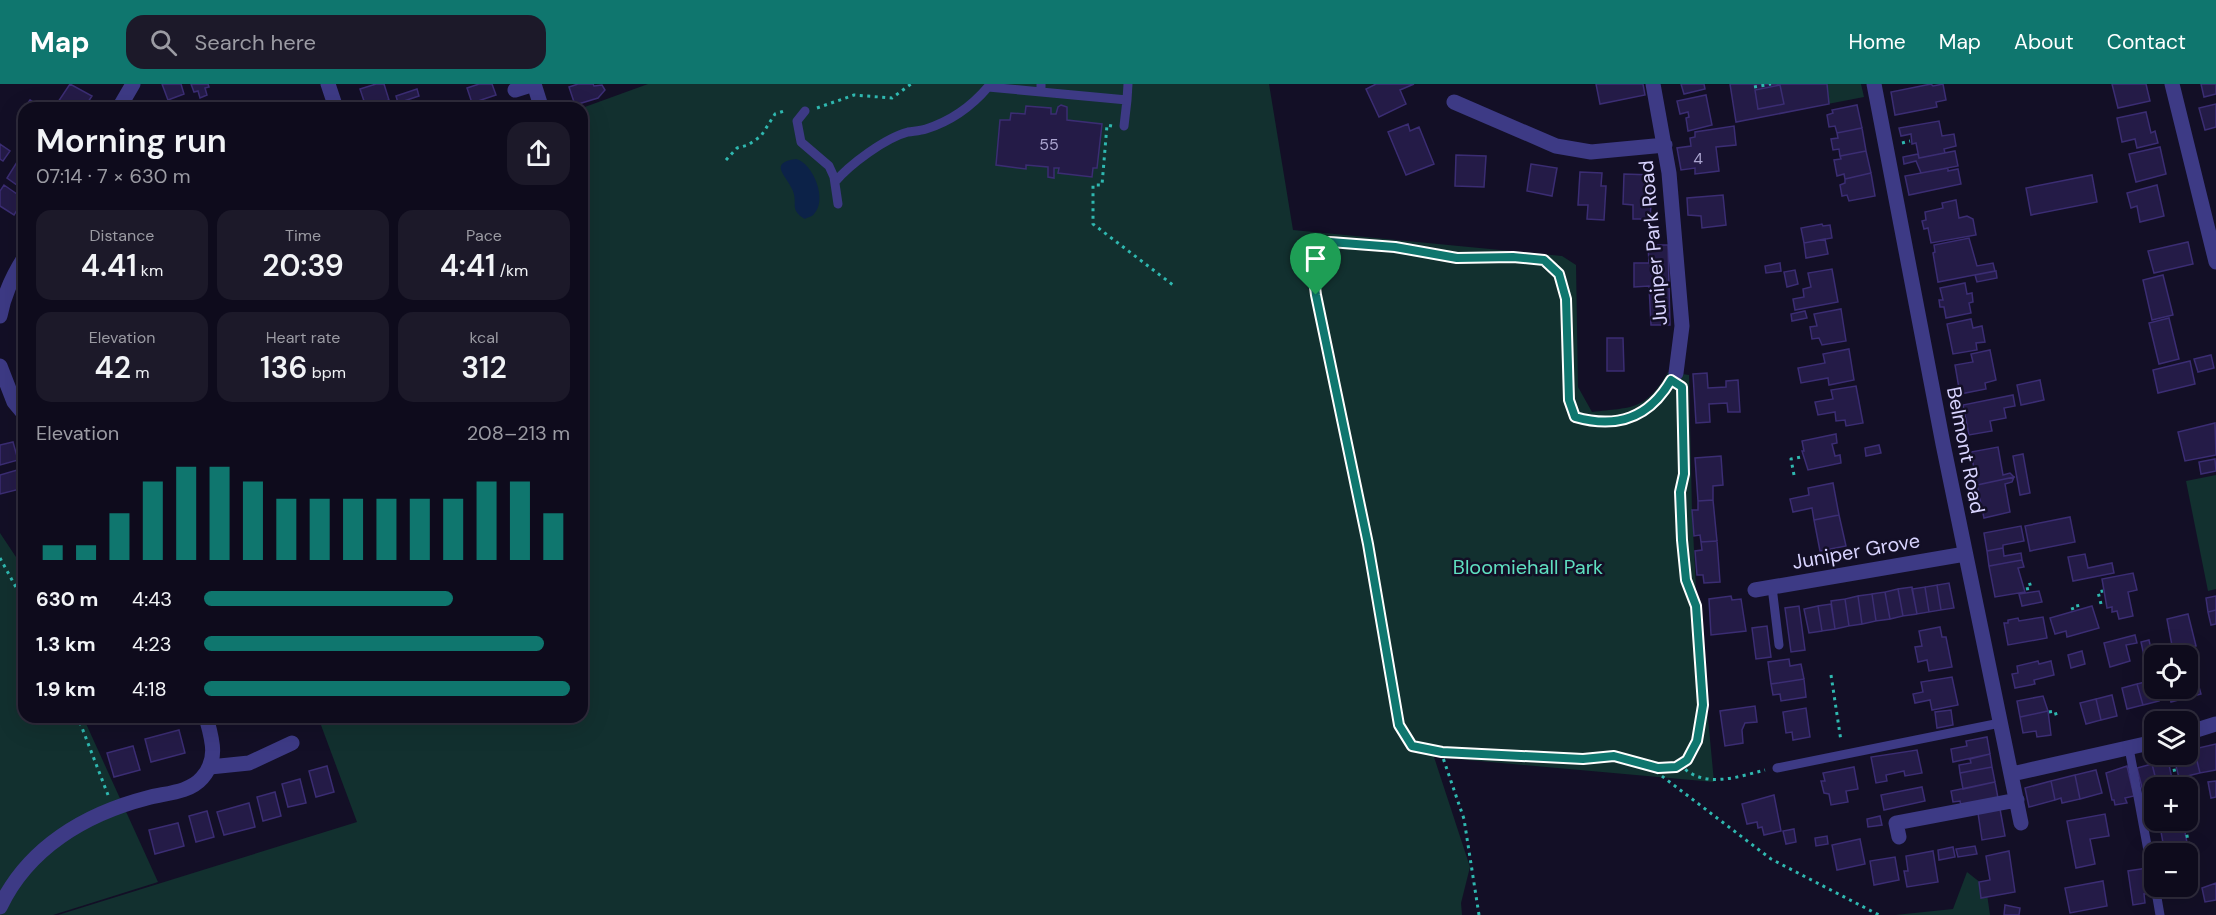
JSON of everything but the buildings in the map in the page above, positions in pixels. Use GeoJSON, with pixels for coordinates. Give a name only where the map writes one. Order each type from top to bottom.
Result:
{"type":"FeatureCollection","features":[{"type":"Feature","properties":{"kind":"street"},"geometry":{"type":"LineString","coordinates":[[122,102],[133,84]]}},
{"type":"Feature","properties":{"kind":"street"},"geometry":{"type":"LineString","coordinates":[[328,84],[334,102]]}},
{"type":"Feature","properties":{"kind":"street"},"geometry":{"type":"LineString","coordinates":[[515,90],[534,84],[540,102]]}},
{"type":"Feature","properties":{"kind":"street","name":"Juniper Park Road"},"geometry":{"type":"LineString","coordinates":[[1653,84],[1665,145],[1682,326],[1673,376]]}},
{"type":"Feature","properties":{"kind":"street","name":"Belmont Road"},"geometry":{"type":"LineString","coordinates":[[1874,84],[1965,554],[2021,823]]}},
{"type":"Feature","properties":{"kind":"street"},"geometry":{"type":"LineString","coordinates":[[2172,84],[2216,262]]}},
{"type":"Feature","properties":{"kind":"street","name":"Juniper Park Road"},"geometry":{"type":"LineString","coordinates":[[1454,102],[1556,146],[1591,152],[1665,145]]}},
{"type":"Feature","properties":{"kind":"street"},"geometry":{"type":"LineString","coordinates":[[0,316],[3,298],[18,267]]}},
{"type":"Feature","properties":{"kind":"street"},"geometry":{"type":"LineString","coordinates":[[0,366],[18,407]]}},
{"type":"Feature","properties":{"kind":"street","name":"Juniper Grove"},"geometry":{"type":"LineString","coordinates":[[1755,590],[1965,554]]}},
{"type":"Feature","properties":{"kind":"street"},"geometry":{"type":"LineString","coordinates":[[0,907],[9,889],[35,856],[65,831],[114,808],[184,789],[201,780],[210,767],[214,746],[208,723]]}},
{"type":"Feature","properties":{"kind":"street"},"geometry":{"type":"LineString","coordinates":[[2198,730],[2216,724]]}},
{"type":"Feature","properties":{"kind":"street"},"geometry":{"type":"LineString","coordinates":[[210,767],[249,763],[292,743]]}},
{"type":"Feature","properties":{"kind":"street"},"geometry":{"type":"LineString","coordinates":[[2012,774],[2144,744]]}},
{"type":"Feature","properties":{"kind":"street"},"geometry":{"type":"LineString","coordinates":[[1899,837],[1896,823],[2017,800]]}},
{"type":"Feature","properties":{"kind":"lane"},"geometry":{"type":"LineString","coordinates":[[1124,126],[1128,84]]}},
{"type":"Feature","properties":{"kind":"lane"},"geometry":{"type":"LineString","coordinates":[[835,182],[844,170],[894,138],[908,132],[924,130],[955,117],[988,87],[1041,88],[1127,100]]}},
{"type":"Feature","properties":{"kind":"lane"},"geometry":{"type":"LineString","coordinates":[[805,111],[798,121],[801,142],[829,166],[844,170]]}},
{"type":"Feature","properties":{"kind":"lane"},"geometry":{"type":"LineString","coordinates":[[829,166],[835,182],[838,204]]}},
{"type":"Feature","properties":{"kind":"lane"},"geometry":{"type":"LineString","coordinates":[[1772,587],[1779,645]]}},
{"type":"Feature","properties":{"kind":"lane"},"geometry":{"type":"LineString","coordinates":[[1777,768],[2000,723]]}},
{"type":"Feature","properties":{"kind":"lane"},"geometry":{"type":"LineString","coordinates":[[2129,748],[2146,843]]}},
{"type":"Feature","properties":{"kind":"lane"},"geometry":{"type":"LineString","coordinates":[[2156,897],[2160,915]]}},
{"type":"Feature","properties":{"kind":"path"},"geometry":{"type":"LineString","coordinates":[[1754,87],[1771,84]]}},
{"type":"Feature","properties":{"kind":"path"},"geometry":{"type":"LineString","coordinates":[[1124,126],[1107,125],[1102,185],[1093,185],[1093,224],[1173,285]]}},
{"type":"Feature","properties":{"kind":"path"},"geometry":{"type":"LineString","coordinates":[[1361,243],[1457,258],[1513,257],[1544,260],[1559,274],[1566,299],[1569,400],[1575,417],[1595,423],[1622,421],[1646,410],[1665,390],[1673,376],[1682,387],[1684,403],[1684,474],[1680,492],[1682,540],[1686,580],[1696,606],[1703,705],[1697,741],[1687,760],[1676,767],[1648,766],[1614,756],[1583,759],[1442,752],[1412,746],[1399,725],[1368,544],[1316,295],[1312,262],[1318,244],[1361,243]]}},
{"type":"Feature","properties":{"kind":"path"},"geometry":{"type":"LineString","coordinates":[[1794,475],[1791,459],[1801,457]]}},
{"type":"Feature","properties":{"kind":"path"},"geometry":{"type":"LineString","coordinates":[[0,558],[18,591]]}},
{"type":"Feature","properties":{"kind":"path"},"geometry":{"type":"LineString","coordinates":[[2026,588],[2031,588],[2030,581]]}},
{"type":"Feature","properties":{"kind":"path"},"geometry":{"type":"LineString","coordinates":[[2101,604],[2098,592],[2103,591]]}},
{"type":"Feature","properties":{"kind":"path"},"geometry":{"type":"LineString","coordinates":[[2073,610],[2072,607],[2081,605]]}},
{"type":"Feature","properties":{"kind":"path"},"geometry":{"type":"LineString","coordinates":[[1831,675],[1843,754]]}},
{"type":"Feature","properties":{"kind":"path"},"geometry":{"type":"LineString","coordinates":[[2049,712],[2055,711],[2057,718]]}},
{"type":"Feature","properties":{"kind":"path"},"geometry":{"type":"LineString","coordinates":[[80,723],[114,808]]}},
{"type":"Feature","properties":{"kind":"path"},"geometry":{"type":"LineString","coordinates":[[1442,752],[1464,819],[1479,915]]}},
{"type":"Feature","properties":{"kind":"path"},"geometry":{"type":"LineString","coordinates":[[1680,764],[1687,772],[1705,779],[1720,781],[1777,768]]}},
{"type":"Feature","properties":{"kind":"path"},"geometry":{"type":"LineString","coordinates":[[1648,766],[1771,859],[1879,915]]}},
{"type":"Feature","properties":{"kind":"green space","name":"Bloomiehall Park"},"geometry":{"type":"Polygon","coordinates":[[[648,84],[1269,84],[1293,230],[1562,256],[1576,265],[1578,387],[1592,412],[1637,405],[1652,394],[1668,372],[1689,375],[1696,589],[1714,782],[1434,757],[1470,867],[1461,903],[1462,915],[58,915],[357,822],[320,723],[588,723],[588,106],[648,84]]]}},
{"type":"Feature","properties":{"kind":"green space"},"geometry":{"type":"Polygon","coordinates":[[[1777,84],[1861,84],[1864,97],[1739,121],[1777,84]]]}},
{"type":"Feature","properties":{"kind":"green space"},"geometry":{"type":"Polygon","coordinates":[[[2216,475],[2216,589],[2208,591],[2186,481],[2216,475]]]}},
{"type":"Feature","properties":{"kind":"green space"},"geometry":{"type":"Polygon","coordinates":[[[0,533],[18,560],[18,723],[86,723],[158,882],[53,915],[0,915],[0,533]]]}},
{"type":"Feature","properties":{"kind":"green space"},"geometry":{"type":"Polygon","coordinates":[[[1967,872],[1986,887],[1990,915],[1895,915],[1953,909],[1967,872]]]}},
{"type":"Feature","properties":{"kind":"water"},"geometry":{"type":"Polygon","coordinates":[[[796,159],[808,167],[813,174],[819,192],[818,208],[813,215],[805,219],[795,209],[794,194],[781,170],[783,163],[796,159]]]}},
{"type":"Feature","properties":{"kind":"route"},"geometry":{"type":"LineString","coordinates":[[1330,242],[1395,247],[1457,258],[1513,257],[1544,260],[1559,274],[1566,299],[1569,400],[1575,417],[1595,423],[1622,421],[1646,410],[1671,380],[1682,387],[1684,474],[1680,492],[1682,540],[1686,580],[1696,606],[1703,705],[1697,741],[1687,760],[1676,767],[1658,768],[1614,756],[1583,759],[1442,752],[1412,746],[1399,725],[1368,544],[1316,295],[1312,262],[1314,252],[1318,244],[1330,242]]}}]}
